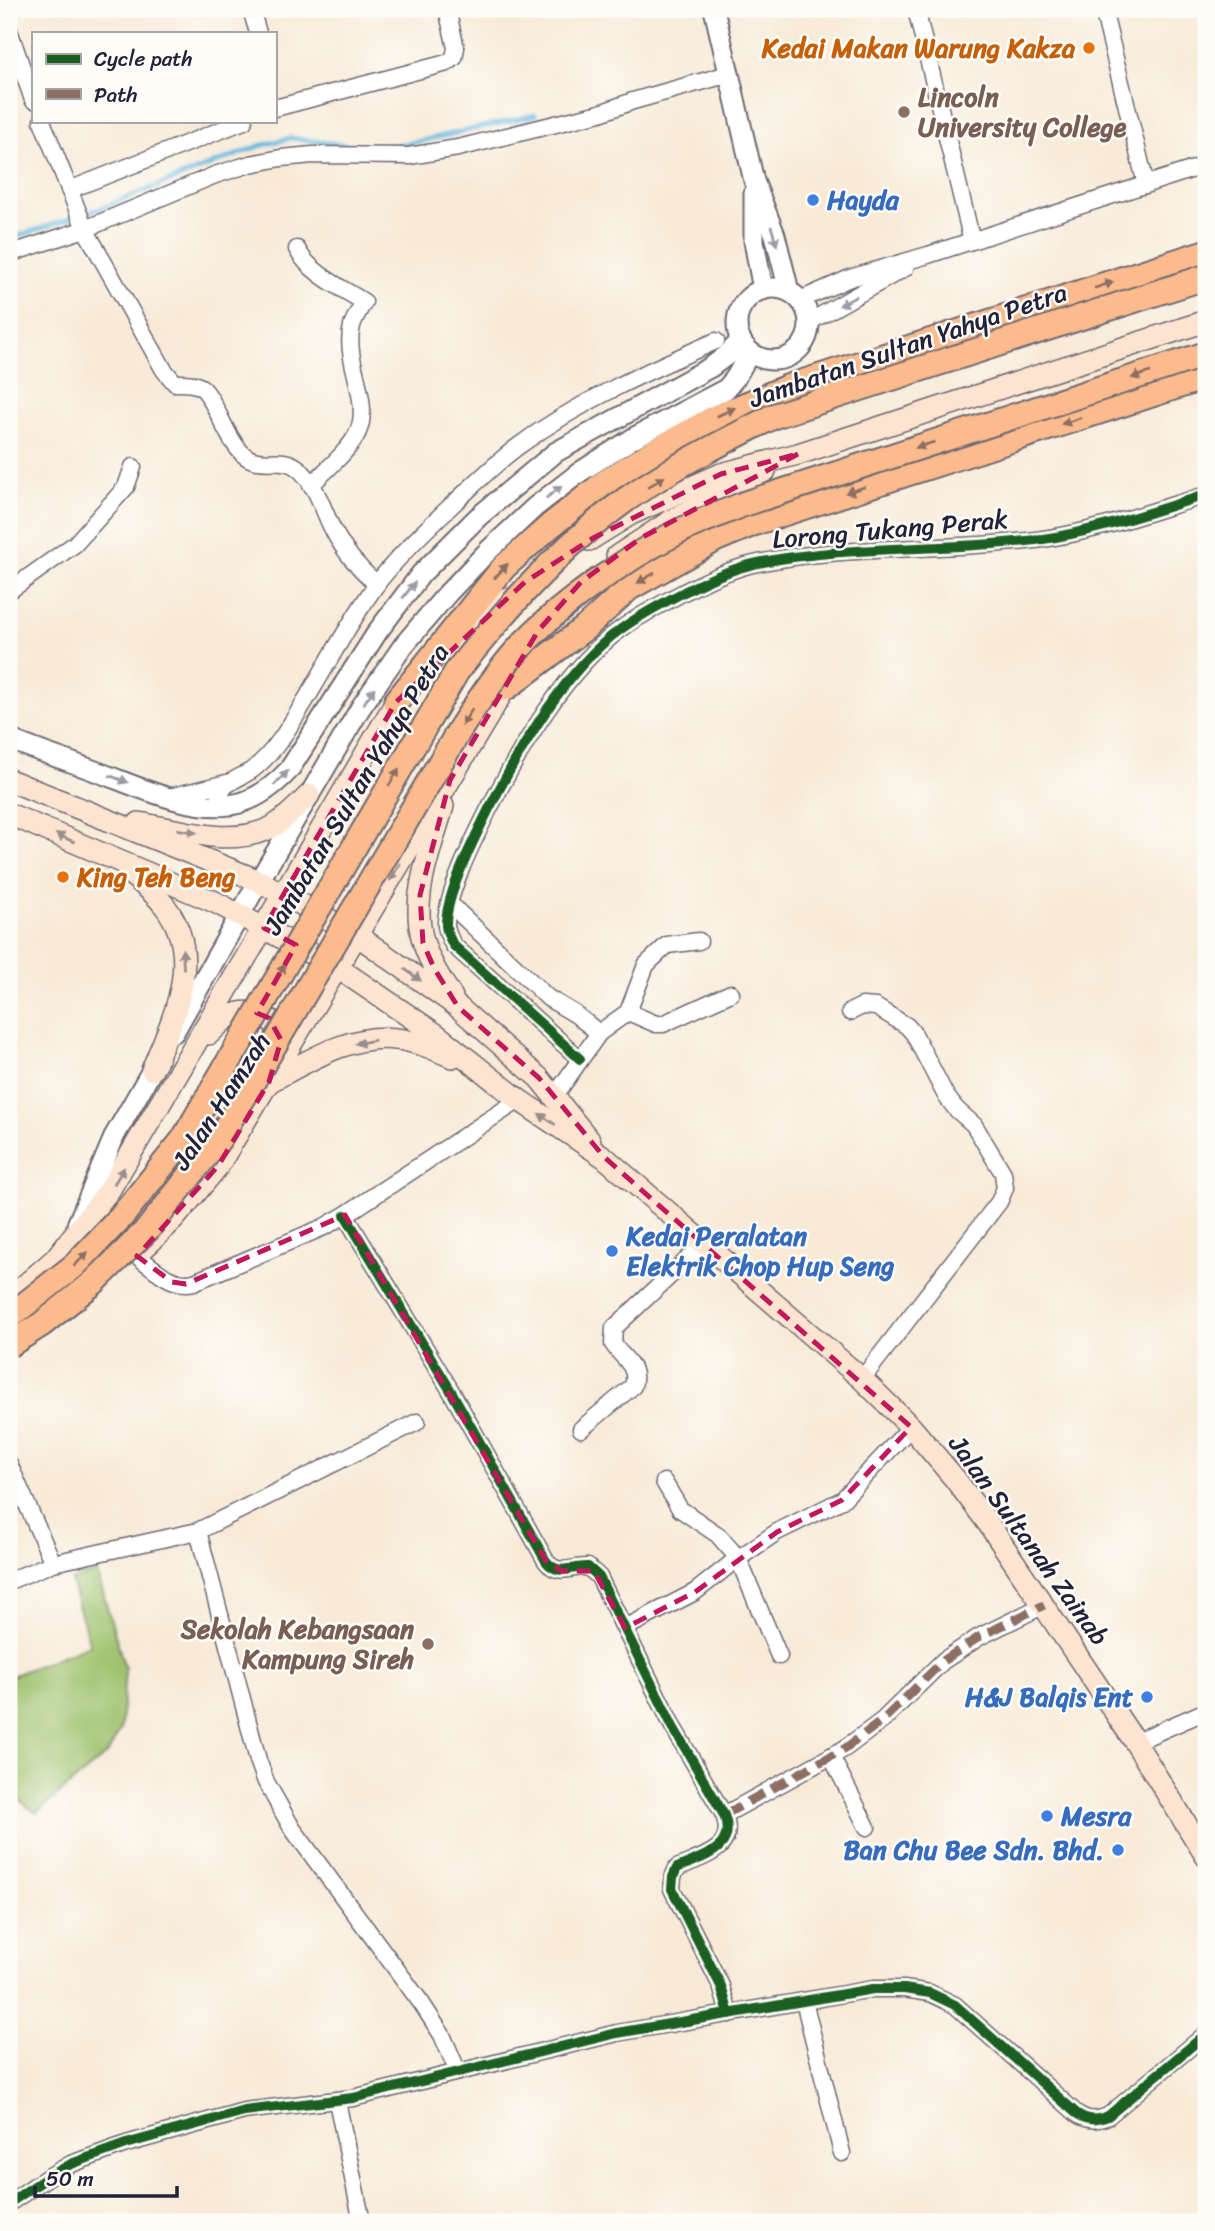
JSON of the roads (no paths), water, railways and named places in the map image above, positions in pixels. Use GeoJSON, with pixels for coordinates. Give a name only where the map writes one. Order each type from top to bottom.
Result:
{"type":"FeatureCollection","features":[{"type":"Feature","properties":{"kind":"highway"},"geometry":{"type":"LineString","coordinates":[[396,702],[504,567],[550,526],[616,476],[716,417],[788,387],[1206,252]]}},
{"type":"Feature","properties":{"kind":"highway","name":"Jambatan Sultan Yahya Petra"},"geometry":{"type":"LineString","coordinates":[[9,1317],[74,1266],[122,1216],[183,1140],[457,671],[533,581],[612,509],[716,446],[774,416],[1206,277]]}},
{"type":"Feature","properties":{"kind":"highway"},"geometry":{"type":"LineString","coordinates":[[9,1345],[42,1324],[93,1283],[148,1228],[219,1139],[486,688],[515,653],[561,610],[617,568],[680,531],[744,504],[1206,354]]}},
{"type":"Feature","properties":{"kind":"highway"},"geometry":{"type":"LineString","coordinates":[[506,688],[586,628],[629,588],[716,539],[757,522],[1206,377]]}},
{"type":"Feature","properties":{"kind":"main road"},"geometry":{"type":"LineString","coordinates":[[798,454],[1206,321]]}},
{"type":"Feature","properties":{"kind":"main road","name":"Jalan Hamzah"},"geometry":{"type":"LineString","coordinates":[[9,1355],[67,1314],[137,1256],[174,1219],[218,1166],[540,628],[558,604],[581,582],[652,532],[798,454]]}},
{"type":"Feature","properties":{"kind":"main road","name":"Jalan Hamzah"},"geometry":{"type":"LineString","coordinates":[[9,1299],[55,1259],[110,1189],[396,702],[472,628],[525,582],[631,514],[721,474],[798,454]]}},
{"type":"Feature","properties":{"kind":"main road"},"geometry":{"type":"LineString","coordinates":[[9,780],[259,881],[358,935],[458,1007],[539,1078],[604,1157]]}},
{"type":"Feature","properties":{"kind":"main road"},"geometry":{"type":"LineString","coordinates":[[450,780],[419,895],[419,920],[423,943],[434,968],[458,1007]]}},
{"type":"Feature","properties":{"kind":"main road"},"geometry":{"type":"LineString","coordinates":[[95,816],[235,838],[254,835],[275,826],[309,795]]}},
{"type":"Feature","properties":{"kind":"main road"},"geometry":{"type":"LineString","coordinates":[[9,814],[215,902],[338,968],[437,1035],[519,1100],[604,1157]]}},
{"type":"Feature","properties":{"kind":"main road"},"geometry":{"type":"LineString","coordinates":[[112,858],[163,904],[173,918],[184,950],[182,985],[176,1010],[152,1070]]}},
{"type":"Feature","properties":{"kind":"main road"},"geometry":{"type":"LineString","coordinates":[[193,1050],[230,1016],[251,1012],[261,1014],[276,1026],[281,1040],[269,1082]]}},
{"type":"Feature","properties":{"kind":"main road"},"geometry":{"type":"LineString","coordinates":[[269,1082],[328,1051],[363,1041],[394,1038],[422,1044],[477,1067]]}},
{"type":"Feature","properties":{"kind":"main road","name":"Jalan Sultanah Zainab"},"geometry":{"type":"LineString","coordinates":[[604,1157],[862,1379],[911,1427],[988,1522],[1135,1742],[1206,1856]]}},
{"type":"Feature","properties":{"kind":"street"},"geometry":{"type":"LineString","coordinates":[[251,9],[258,32]]}},
{"type":"Feature","properties":{"kind":"street"},"geometry":{"type":"LineString","coordinates":[[276,102],[447,63],[454,58],[456,48],[447,9]]}},
{"type":"Feature","properties":{"kind":"street"},"geometry":{"type":"LineString","coordinates":[[714,9],[754,181],[794,296],[806,310],[809,323],[802,345],[794,354],[783,358],[760,358],[745,346]]}},
{"type":"Feature","properties":{"kind":"street"},"geometry":{"type":"LineString","coordinates":[[916,9],[972,241]]}},
{"type":"Feature","properties":{"kind":"street"},"geometry":{"type":"LineString","coordinates":[[1103,9],[1146,185]]}},
{"type":"Feature","properties":{"kind":"street"},"geometry":{"type":"LineString","coordinates":[[10,40],[32,97]]}},
{"type":"Feature","properties":{"kind":"street"},"geometry":{"type":"LineString","coordinates":[[9,254],[250,164],[313,155],[409,156],[458,148],[600,113],[729,74]]}},
{"type":"Feature","properties":{"kind":"street"},"geometry":{"type":"LineString","coordinates":[[42,122],[84,226],[169,377],[175,383],[192,383],[204,388],[234,446],[247,458],[264,462],[282,460],[298,467],[312,485],[349,555],[377,584]]}},
{"type":"Feature","properties":{"kind":"street"},"geometry":{"type":"LineString","coordinates":[[69,190],[241,122]]}},
{"type":"Feature","properties":{"kind":"street"},"geometry":{"type":"LineString","coordinates":[[69,1242],[115,1135],[309,795],[361,707],[403,646],[447,594],[535,507],[580,472],[635,437],[726,388],[736,377],[745,346],[737,320],[745,301],[763,290],[772,288],[794,296],[1206,165]]}},
{"type":"Feature","properties":{"kind":"street"},"geometry":{"type":"LineString","coordinates":[[754,181],[754,241],[763,290]]}},
{"type":"Feature","properties":{"kind":"street"},"geometry":{"type":"LineString","coordinates":[[297,249],[310,267],[364,302],[352,326],[351,347],[357,375],[361,421],[357,435],[312,485]]}},
{"type":"Feature","properties":{"kind":"street"},"geometry":{"type":"LineString","coordinates":[[809,323],[928,255]]}},
{"type":"Feature","properties":{"kind":"street"},"geometry":{"type":"LineString","coordinates":[[220,805],[219,796],[222,789],[252,770],[269,755],[377,584],[410,543],[519,446],[582,405],[619,385],[716,341]]}},
{"type":"Feature","properties":{"kind":"street"},"geometry":{"type":"LineString","coordinates":[[9,740],[169,797],[207,806],[240,803],[258,795],[274,786],[289,770],[378,631],[421,575],[478,517],[556,452],[745,346]]}},
{"type":"Feature","properties":{"kind":"street"},"geometry":{"type":"LineString","coordinates":[[9,591],[75,544],[126,487],[133,467]]}},
{"type":"Feature","properties":{"kind":"street","name":"Lorong Tukang Perak"},"geometry":{"type":"LineString","coordinates":[[580,1059],[453,945],[446,926],[450,904],[468,850],[500,788],[534,730],[562,690],[593,654],[619,630],[706,580],[757,563],[841,552],[1045,539],[1096,528],[1206,495]]}},
{"type":"Feature","properties":{"kind":"street"},"geometry":{"type":"LineString","coordinates":[[169,797],[231,782]]}},
{"type":"Feature","properties":{"kind":"street"},"geometry":{"type":"LineString","coordinates":[[450,904],[548,998],[599,1033]]}},
{"type":"Feature","properties":{"kind":"street"},"geometry":{"type":"LineString","coordinates":[[554,1097],[599,1033],[628,1012],[646,965],[667,945],[699,941]]}},
{"type":"Feature","properties":{"kind":"street"},"geometry":{"type":"LineString","coordinates":[[628,1012],[656,1024],[663,1024],[731,993]]}},
{"type":"Feature","properties":{"kind":"street"},"geometry":{"type":"LineString","coordinates":[[850,1012],[862,1006],[876,1007],[911,1030],[946,1096],[974,1125],[994,1157],[1003,1173],[1005,1188],[999,1202],[862,1379]]}},
{"type":"Feature","properties":{"kind":"street"},"geometry":{"type":"LineString","coordinates":[[137,1256],[172,1282],[186,1284],[324,1227],[519,1100]]}},
{"type":"Feature","properties":{"kind":"street"},"geometry":{"type":"LineString","coordinates":[[345,1215],[451,1391],[550,1567],[562,1571],[580,1567],[594,1571],[600,1577],[673,1727],[724,1815],[729,1828],[726,1840],[716,1850],[677,1868],[672,1889],[721,1986],[729,2014]]}},
{"type":"Feature","properties":{"kind":"street"},"geometry":{"type":"LineString","coordinates":[[581,1429],[633,1386],[636,1377],[634,1369],[613,1344],[614,1328],[704,1244]]}},
{"type":"Feature","properties":{"kind":"street"},"geometry":{"type":"LineString","coordinates":[[9,1581],[52,1563],[198,1531],[416,1422]]}},
{"type":"Feature","properties":{"kind":"street"},"geometry":{"type":"LineString","coordinates":[[625,1628],[695,1592],[777,1532],[842,1500],[911,1427]]}},
{"type":"Feature","properties":{"kind":"street"},"geometry":{"type":"LineString","coordinates":[[9,1464],[52,1563]]}},
{"type":"Feature","properties":{"kind":"street"},"geometry":{"type":"LineString","coordinates":[[664,1482],[680,1509],[718,1535],[738,1558],[779,1656]]}},
{"type":"Feature","properties":{"kind":"street"},"geometry":{"type":"LineString","coordinates":[[198,1531],[266,1782],[292,1828],[422,2004],[442,2035],[458,2072]]}},
{"type":"Feature","properties":{"kind":"street"},"geometry":{"type":"LineString","coordinates":[[724,1815],[866,1734],[943,1661],[979,1637],[1044,1605]]}},
{"type":"Feature","properties":{"kind":"street"},"geometry":{"type":"LineString","coordinates":[[1135,1742],[1206,1711]]}},
{"type":"Feature","properties":{"kind":"street"},"geometry":{"type":"LineString","coordinates":[[831,1756],[867,1827]]}},
{"type":"Feature","properties":{"kind":"street"},"geometry":{"type":"LineString","coordinates":[[9,2203],[71,2164],[126,2144],[244,2111],[337,2101],[617,2034],[873,1989],[904,1989],[930,1993],[955,2005],[1076,2113],[1093,2120],[1108,2116],[1206,2034]]}},
{"type":"Feature","properties":{"kind":"street"},"geometry":{"type":"LineString","coordinates":[[804,2001],[842,2152]]}},
{"type":"Feature","properties":{"kind":"street"},"geometry":{"type":"LineString","coordinates":[[337,2101],[362,2222]]}},
{"type":"Feature","properties":{"kind":"waterway"},"geometry":{"type":"LineString","coordinates":[[9,239],[96,210],[259,146],[291,138],[360,147],[390,146],[535,115]]}},
{"type":"Feature","properties":{"kind":"place","name":"Kedai Makan Warung Kakza"},"geometry":{"type":"Point","coordinates":[1089,48]}},
{"type":"Feature","properties":{"kind":"place","name":"Lincoln University College"},"geometry":{"type":"Point","coordinates":[904,112]}},
{"type":"Feature","properties":{"kind":"place","name":"Hayda"},"geometry":{"type":"Point","coordinates":[813,200]}},
{"type":"Feature","properties":{"kind":"place","name":"King Teh Beng"},"geometry":{"type":"Point","coordinates":[63,877]}},
{"type":"Feature","properties":{"kind":"place","name":"Kedai Peralatan Elektrik Chop Hup Seng"},"geometry":{"type":"Point","coordinates":[612,1251]}},
{"type":"Feature","properties":{"kind":"place","name":"Sekolah Kebangsaan Kampung Sireh"},"geometry":{"type":"Point","coordinates":[428,1644]}},
{"type":"Feature","properties":{"kind":"place","name":"H&J Balqis Ent"},"geometry":{"type":"Point","coordinates":[1147,1697]}},
{"type":"Feature","properties":{"kind":"place","name":"Mesra"},"geometry":{"type":"Point","coordinates":[1047,1816]}},
{"type":"Feature","properties":{"kind":"place","name":"Ban Chu Bee Sdn. Bhd."},"geometry":{"type":"Point","coordinates":[1118,1850]}}]}
